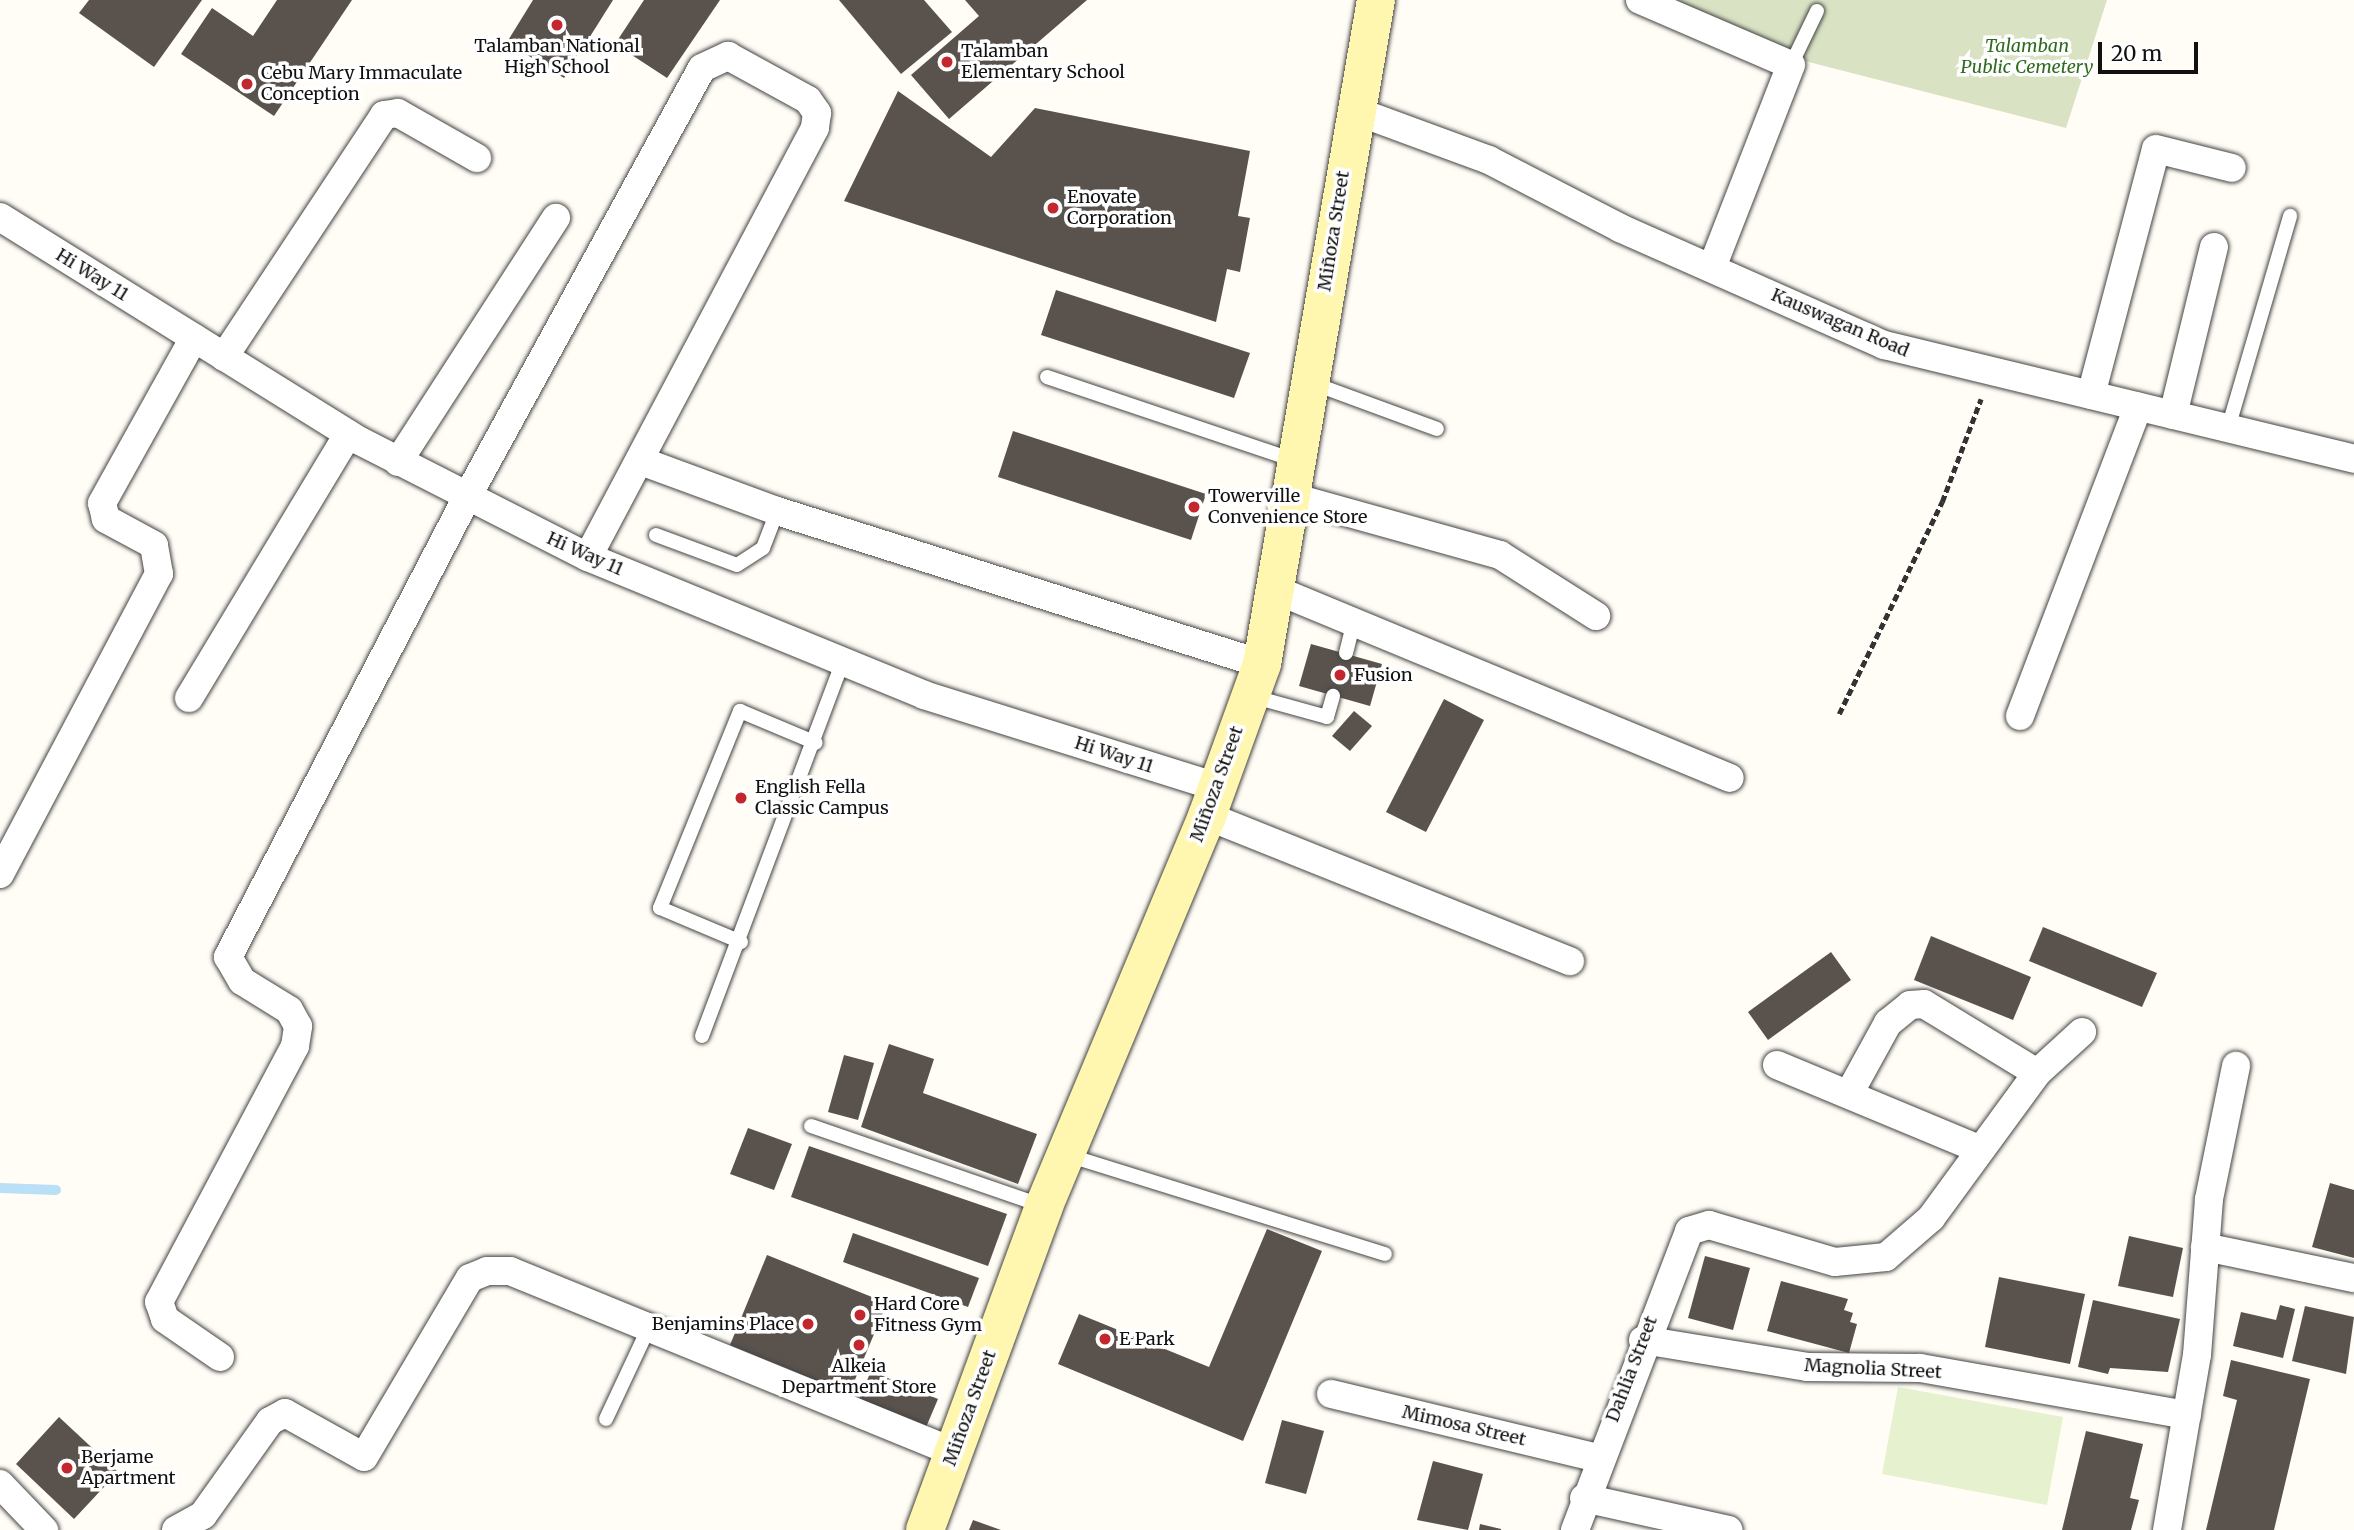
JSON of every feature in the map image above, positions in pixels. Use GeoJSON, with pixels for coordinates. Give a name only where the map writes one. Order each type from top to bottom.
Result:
{"type":"FeatureCollection","features":[{"type":"Feature","properties":{"kind":"main road","name":"Miñoza Street"},"geometry":{"type":"LineString","coordinates":[[925,1530],[1044,1206],[1212,802],[1256,680],[1276,590],[1353,110],[1376,0]]}},
{"type":"Feature","properties":{"kind":"street"},"geometry":{"type":"LineString","coordinates":[[1640,0],[1791,65],[1712,268]]}},
{"type":"Feature","properties":{"kind":"street"},"geometry":{"type":"LineString","coordinates":[[220,1357],[165,1319],[159,1303],[295,1046],[298,1026],[289,1010],[242,981],[228,957],[466,499],[702,68],[728,56],[808,100],[817,113],[815,128],[588,557]]}},
{"type":"Feature","properties":{"kind":"street","name":"Kauswagan Road"},"geometry":{"type":"LineString","coordinates":[[1353,110],[1489,160],[1712,268],[1884,345],[2138,407],[2229,425],[2354,459]]}},
{"type":"Feature","properties":{"kind":"street"},"geometry":{"type":"LineString","coordinates":[[225,356],[384,116],[398,113],[477,158]]}},
{"type":"Feature","properties":{"kind":"street"},"geometry":{"type":"LineString","coordinates":[[2091,395],[2156,149],[2232,168]]}},
{"type":"Feature","properties":{"kind":"street","name":"Hi Way 11"},"geometry":{"type":"LineString","coordinates":[[0,217],[348,434],[466,499],[588,557],[842,664],[1212,802],[1570,961]]}},
{"type":"Feature","properties":{"kind":"street"},"geometry":{"type":"LineString","coordinates":[[398,462],[556,218]]}},
{"type":"Feature","properties":{"kind":"street"},"geometry":{"type":"LineString","coordinates":[[2173,415],[2214,247]]}},
{"type":"Feature","properties":{"kind":"street"},"geometry":{"type":"LineString","coordinates":[[0,874],[159,573],[154,544],[106,519],[102,503],[194,338]]}},
{"type":"Feature","properties":{"kind":"street"},"geometry":{"type":"LineString","coordinates":[[2020,716],[2138,407]]}},
{"type":"Feature","properties":{"kind":"street"},"geometry":{"type":"LineString","coordinates":[[188,698],[348,434]]}},
{"type":"Feature","properties":{"kind":"street"},"geometry":{"type":"LineString","coordinates":[[641,461],[1256,680]]}},
{"type":"Feature","properties":{"kind":"street"},"geometry":{"type":"LineString","coordinates":[[1295,479],[1500,555],[1596,616]]}},
{"type":"Feature","properties":{"kind":"street"},"geometry":{"type":"LineString","coordinates":[[1276,590],[1730,778]]}},
{"type":"Feature","properties":{"kind":"street"},"geometry":{"type":"LineString","coordinates":[[1850,1093],[1888,1023],[1910,1005],[1924,1004],[2037,1073]]}},
{"type":"Feature","properties":{"kind":"street"},"geometry":{"type":"LineString","coordinates":[[1777,1065],[1850,1093],[1979,1149],[2037,1073],[2082,1032]]}},
{"type":"Feature","properties":{"kind":"street"},"geometry":{"type":"LineString","coordinates":[[2167,1530],[2187,1415],[2205,1247],[2236,1066]]}},
{"type":"Feature","properties":{"kind":"street","name":"Dahlia Street"},"geometry":{"type":"LineString","coordinates":[[1575,1530],[1598,1458],[1643,1340],[1684,1238],[1696,1226],[1709,1225],[1835,1262],[1869,1263],[1921,1228],[1979,1149]]}},
{"type":"Feature","properties":{"kind":"street"},"geometry":{"type":"LineString","coordinates":[[2205,1247],[2354,1278]]}},
{"type":"Feature","properties":{"kind":"street"},"geometry":{"type":"LineString","coordinates":[[176,1530],[203,1515],[270,1421],[285,1413],[364,1457],[470,1278],[510,1271],[954,1452]]}},
{"type":"Feature","properties":{"kind":"street","name":"Magnolia Street"},"geometry":{"type":"LineString","coordinates":[[1643,1340],[1807,1367],[1920,1368],[2187,1415]]}},
{"type":"Feature","properties":{"kind":"street","name":"Mimosa Street"},"geometry":{"type":"LineString","coordinates":[[1331,1394],[1598,1458]]}},
{"type":"Feature","properties":{"kind":"street"},"geometry":{"type":"LineString","coordinates":[[0,1484],[44,1530]]}},
{"type":"Feature","properties":{"kind":"street"},"geometry":{"type":"LineString","coordinates":[[1584,1498],[1728,1530]]}},
{"type":"Feature","properties":{"kind":"lane"},"geometry":{"type":"LineString","coordinates":[[1791,65],[1817,11]]}},
{"type":"Feature","properties":{"kind":"lane"},"geometry":{"type":"LineString","coordinates":[[2229,425],[2290,216]]}},
{"type":"Feature","properties":{"kind":"lane"},"geometry":{"type":"LineString","coordinates":[[1047,377],[1295,479]]}},
{"type":"Feature","properties":{"kind":"lane"},"geometry":{"type":"LineString","coordinates":[[1311,383],[1437,429]]}},
{"type":"Feature","properties":{"kind":"lane"},"geometry":{"type":"LineString","coordinates":[[656,535],[737,565],[763,548],[778,511]]}},
{"type":"Feature","properties":{"kind":"lane"},"geometry":{"type":"LineString","coordinates":[[1346,653],[1354,621]]}},
{"type":"Feature","properties":{"kind":"lane"},"geometry":{"type":"LineString","coordinates":[[702,1037],[817,743],[842,664]]}},
{"type":"Feature","properties":{"kind":"lane"},"geometry":{"type":"LineString","coordinates":[[1256,680],[1327,717],[1334,696]]}},
{"type":"Feature","properties":{"kind":"lane"},"geometry":{"type":"LineString","coordinates":[[741,942],[660,908],[740,711],[817,743]]}},
{"type":"Feature","properties":{"kind":"lane"},"geometry":{"type":"LineString","coordinates":[[811,1126],[1044,1206]]}},
{"type":"Feature","properties":{"kind":"lane"},"geometry":{"type":"LineString","coordinates":[[1066,1154],[1385,1254]]}},
{"type":"Feature","properties":{"kind":"lane"},"geometry":{"type":"LineString","coordinates":[[606,1419],[649,1327]]}},
{"type":"Feature","properties":{"kind":"path"},"geometry":{"type":"LineString","coordinates":[[1839,714],[1942,502],[1979,404]]}},
{"type":"Feature","properties":{"kind":"green space","name":"Talamban Public Cemetery"},"geometry":{"type":"Polygon","coordinates":[[[1637,0],[2107,0],[2066,128],[1797,59],[1637,0]]]}},
{"type":"Feature","properties":{"kind":"green space"},"geometry":{"type":"Polygon","coordinates":[[[1898,1387],[2063,1417],[2047,1505],[1882,1474],[1898,1387]]]}},
{"type":"Feature","properties":{"kind":"building"},"geometry":{"type":"Polygon","coordinates":[[[89,0],[202,0],[154,67],[79,13],[89,0]]]}},
{"type":"Feature","properties":{"kind":"building"},"geometry":{"type":"Polygon","coordinates":[[[277,0],[352,0],[274,116],[181,54],[212,8],[253,36],[277,0]]]}},
{"type":"Feature","properties":{"kind":"building","name":"Talamban National High School"},"geometry":{"type":"Polygon","coordinates":[[[533,0],[613,0],[564,78],[507,42],[533,0]]]}},
{"type":"Feature","properties":{"kind":"building"},"geometry":{"type":"Polygon","coordinates":[[[644,0],[720,0],[667,78],[615,44],[644,0]]]}},
{"type":"Feature","properties":{"kind":"building"},"geometry":{"type":"Polygon","coordinates":[[[839,0],[924,0],[952,32],[901,74],[839,0]]]}},
{"type":"Feature","properties":{"kind":"building"},"geometry":{"type":"Polygon","coordinates":[[[965,0],[1087,0],[949,119],[911,75],[979,16],[965,0]]]}},
{"type":"Feature","properties":{"kind":"building","name":"Enovate Corporation"},"geometry":{"type":"Polygon","coordinates":[[[898,91],[991,157],[1035,108],[1250,151],[1238,216],[1250,218],[1240,272],[1227,269],[1216,322],[844,201],[898,91]]]}},
{"type":"Feature","properties":{"kind":"building"},"geometry":{"type":"Polygon","coordinates":[[[1056,290],[1250,353],[1234,398],[1041,335],[1056,290]]]}},
{"type":"Feature","properties":{"kind":"building"},"geometry":{"type":"Polygon","coordinates":[[[1013,431],[1206,494],[1191,540],[998,477],[1013,431]]]}},
{"type":"Feature","properties":{"kind":"building","name":"Fusion"},"geometry":{"type":"Polygon","coordinates":[[[1311,644],[1382,664],[1370,706],[1299,686],[1311,644]]]}},
{"type":"Feature","properties":{"kind":"building"},"geometry":{"type":"Polygon","coordinates":[[[1444,699],[1484,720],[1426,832],[1386,812],[1444,699]]]}},
{"type":"Feature","properties":{"kind":"building"},"geometry":{"type":"Polygon","coordinates":[[[1354,711],[1372,726],[1350,751],[1332,736],[1354,711]]]}},
{"type":"Feature","properties":{"kind":"building"},"geometry":{"type":"Polygon","coordinates":[[[2043,927],[2157,973],[2142,1007],[2029,961],[2043,927]]]}},
{"type":"Feature","properties":{"kind":"building"},"geometry":{"type":"Polygon","coordinates":[[[1931,936],[2031,977],[2013,1020],[1914,980],[1931,936]]]}},
{"type":"Feature","properties":{"kind":"building"},"geometry":{"type":"Polygon","coordinates":[[[1831,952],[1851,980],[1768,1040],[1748,1012],[1831,952]]]}},
{"type":"Feature","properties":{"kind":"building"},"geometry":{"type":"Polygon","coordinates":[[[889,1044],[934,1059],[923,1093],[1037,1134],[1018,1184],[861,1127],[889,1044]]]}},
{"type":"Feature","properties":{"kind":"building"},"geometry":{"type":"Polygon","coordinates":[[[844,1055],[874,1063],[858,1120],[828,1112],[844,1055]]]}},
{"type":"Feature","properties":{"kind":"building"},"geometry":{"type":"Polygon","coordinates":[[[748,1128],[792,1144],[774,1190],[730,1174],[748,1128]]]}},
{"type":"Feature","properties":{"kind":"building"},"geometry":{"type":"Polygon","coordinates":[[[809,1146],[1007,1214],[988,1266],[791,1197],[809,1146]]]}},
{"type":"Feature","properties":{"kind":"building"},"geometry":{"type":"Polygon","coordinates":[[[2330,1183],[2354,1190],[2354,1258],[2312,1247],[2330,1183]]]}},
{"type":"Feature","properties":{"kind":"building","name":"E Park"},"geometry":{"type":"Polygon","coordinates":[[[1267,1229],[1322,1251],[1243,1441],[1058,1364],[1079,1314],[1209,1367],[1267,1229]]]}},
{"type":"Feature","properties":{"kind":"building"},"geometry":{"type":"Polygon","coordinates":[[[853,1233],[979,1278],[968,1307],[843,1262],[853,1233]]]}},
{"type":"Feature","properties":{"kind":"building"},"geometry":{"type":"Polygon","coordinates":[[[2129,1236],[2183,1248],[2173,1297],[2118,1286],[2129,1236]]]}},
{"type":"Feature","properties":{"kind":"building","name":"Benjamins Place"},"geometry":{"type":"Polygon","coordinates":[[[767,1255],[887,1303],[849,1394],[730,1345],[767,1255]]]}},
{"type":"Feature","properties":{"kind":"building"},"geometry":{"type":"Polygon","coordinates":[[[1705,1256],[1750,1268],[1733,1330],[1688,1318],[1705,1256]]]}},
{"type":"Feature","properties":{"kind":"building"},"geometry":{"type":"Polygon","coordinates":[[[1999,1277],[2085,1294],[2070,1364],[1985,1347],[1999,1277]]]}},
{"type":"Feature","properties":{"kind":"building"},"geometry":{"type":"Polygon","coordinates":[[[1781,1281],[1848,1299],[1844,1310],[1853,1313],[1850,1322],[1857,1324],[1849,1353],[1767,1331],[1781,1281]]]}},
{"type":"Feature","properties":{"kind":"building"},"geometry":{"type":"Polygon","coordinates":[[[2093,1300],[2180,1319],[2168,1372],[2110,1368],[2108,1374],[2078,1367],[2093,1300]]]}},
{"type":"Feature","properties":{"kind":"building"},"geometry":{"type":"Polygon","coordinates":[[[2280,1305],[2295,1309],[2283,1358],[2233,1346],[2241,1312],[2276,1320],[2280,1305]]]}},
{"type":"Feature","properties":{"kind":"building"},"geometry":{"type":"Polygon","coordinates":[[[2305,1306],[2354,1317],[2346,1374],[2292,1361],[2305,1306]]]}},
{"type":"Feature","properties":{"kind":"building"},"geometry":{"type":"Polygon","coordinates":[[[2231,1360],[2310,1379],[2274,1530],[2206,1530],[2237,1400],[2223,1396],[2231,1360]]]}},
{"type":"Feature","properties":{"kind":"building"},"geometry":{"type":"Polygon","coordinates":[[[871,1371],[938,1399],[924,1432],[857,1404],[871,1371]]]}},
{"type":"Feature","properties":{"kind":"building","name":"Berjame Apartment"},"geometry":{"type":"Polygon","coordinates":[[[59,1417],[118,1472],[74,1519],[16,1464],[59,1417]]]}},
{"type":"Feature","properties":{"kind":"building"},"geometry":{"type":"Polygon","coordinates":[[[1282,1420],[1324,1431],[1306,1494],[1265,1483],[1282,1420]]]}},
{"type":"Feature","properties":{"kind":"building"},"geometry":{"type":"Polygon","coordinates":[[[2086,1431],[2143,1444],[2130,1498],[2139,1500],[2131,1530],[2062,1530],[2086,1431]]]}},
{"type":"Feature","properties":{"kind":"building"},"geometry":{"type":"Polygon","coordinates":[[[1433,1461],[1483,1474],[1468,1530],[1417,1520],[1433,1461]]]}},
{"type":"Feature","properties":{"kind":"building"},"geometry":{"type":"Polygon","coordinates":[[[973,1520],[1001,1530],[969,1530],[973,1520]]]}},
{"type":"Feature","properties":{"kind":"building"},"geometry":{"type":"Polygon","coordinates":[[[1480,1524],[1501,1529],[1501,1530],[1479,1530],[1480,1524]]]}},
{"type":"Feature","properties":{"kind":"waterway"},"geometry":{"type":"LineString","coordinates":[[0,1188],[56,1190]]}},
{"type":"Feature","properties":{"kind":"place","name":"Talamban National High School"},"geometry":{"type":"Point","coordinates":[557,25]}},
{"type":"Feature","properties":{"kind":"place","name":"Talamban Elementary School"},"geometry":{"type":"Point","coordinates":[947,62]}},
{"type":"Feature","properties":{"kind":"place","name":"Cebu Mary Immaculate Conception"},"geometry":{"type":"Point","coordinates":[247,84]}},
{"type":"Feature","properties":{"kind":"place","name":"Enovate Corporation"},"geometry":{"type":"Point","coordinates":[1053,208]}},
{"type":"Feature","properties":{"kind":"place","name":"Towerville Convenience Store"},"geometry":{"type":"Point","coordinates":[1194,507]}},
{"type":"Feature","properties":{"kind":"place","name":"Fusion"},"geometry":{"type":"Point","coordinates":[1340,675]}},
{"type":"Feature","properties":{"kind":"place","name":"English Fella Classic Campus"},"geometry":{"type":"Point","coordinates":[741,798]}},
{"type":"Feature","properties":{"kind":"place","name":"Hard Core Fitness Gym"},"geometry":{"type":"Point","coordinates":[860,1315]}},
{"type":"Feature","properties":{"kind":"place","name":"Benjamins Place"},"geometry":{"type":"Point","coordinates":[808,1324]}},
{"type":"Feature","properties":{"kind":"place","name":"E Park"},"geometry":{"type":"Point","coordinates":[1105,1339]}},
{"type":"Feature","properties":{"kind":"place","name":"Alkeia Department Store"},"geometry":{"type":"Point","coordinates":[859,1345]}},
{"type":"Feature","properties":{"kind":"place","name":"Berjame Apartment"},"geometry":{"type":"Point","coordinates":[67,1468]}}]}
